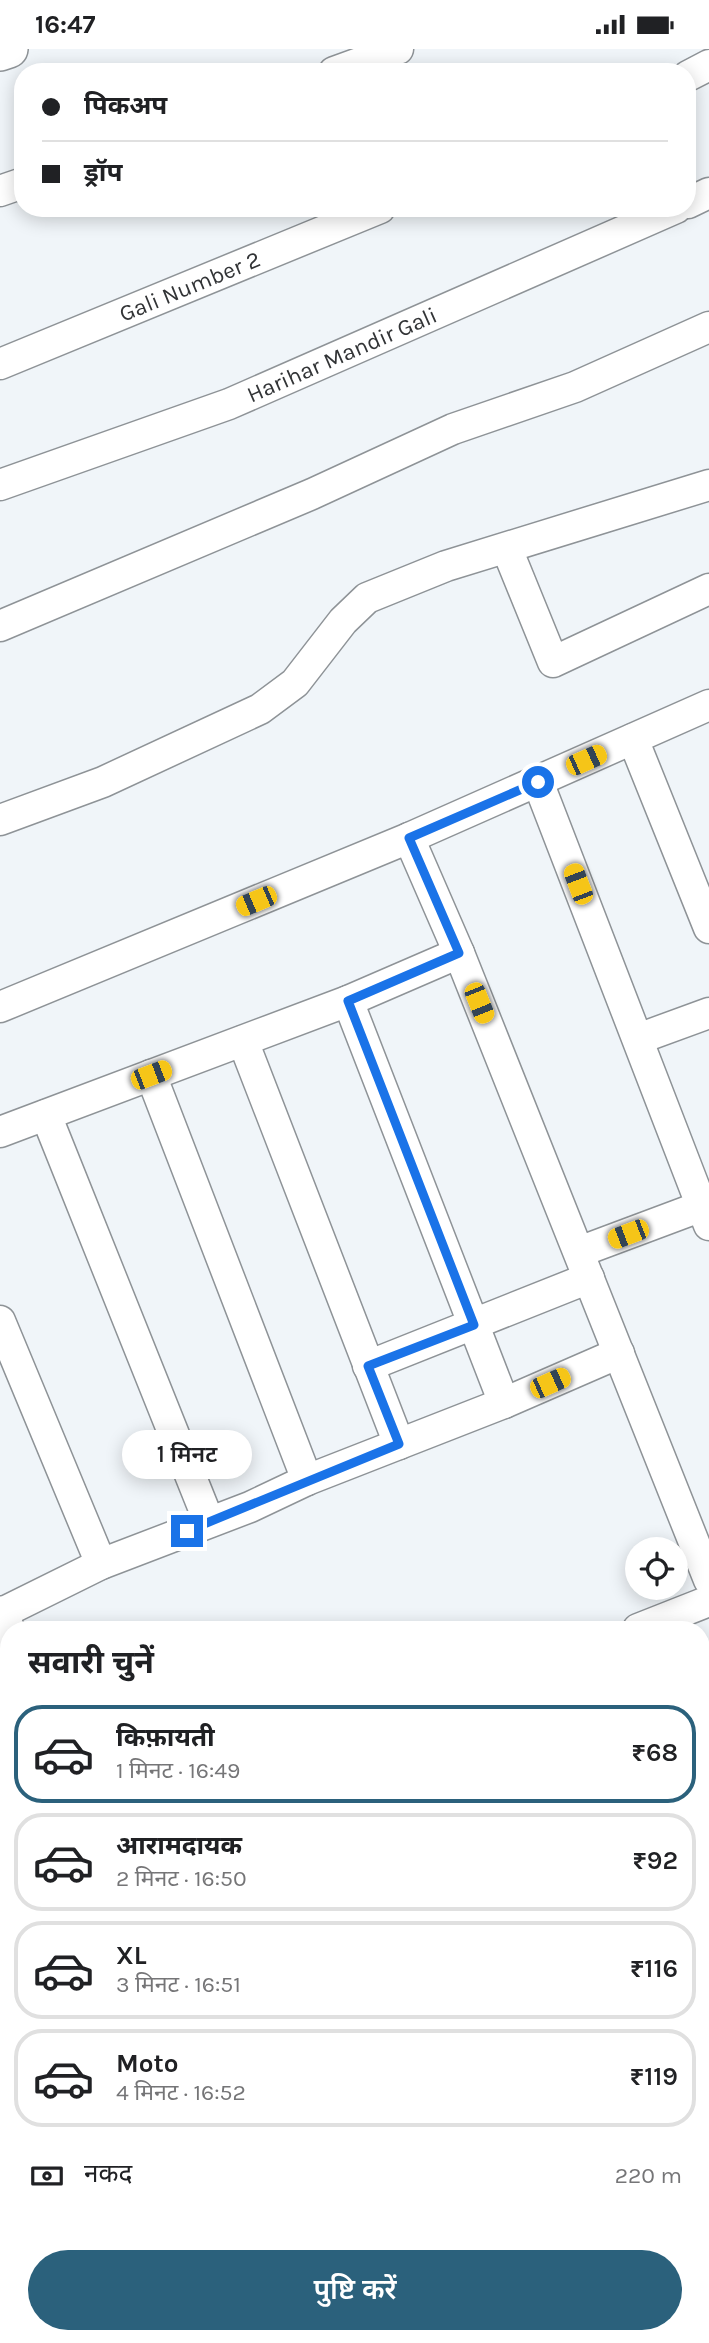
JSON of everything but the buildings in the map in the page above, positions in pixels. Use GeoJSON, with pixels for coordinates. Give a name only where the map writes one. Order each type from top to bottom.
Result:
{"type":"FeatureCollection","features":[{"type":"Feature","properties":{"kind":"street"},"geometry":{"type":"LineString","coordinates":[[0,53],[9,49]]}},
{"type":"Feature","properties":{"kind":"street"},"geometry":{"type":"LineString","coordinates":[[359,63],[398,49]]}},
{"type":"Feature","properties":{"kind":"street","name":"Gali Number 2"},"geometry":{"type":"LineString","coordinates":[[0,364],[358,217]]}},
{"type":"Feature","properties":{"kind":"street","name":"Harihar Mandir Gali"},"geometry":{"type":"LineString","coordinates":[[0,485],[229,404],[664,217]]}},
{"type":"Feature","properties":{"kind":"street"},"geometry":{"type":"LineString","coordinates":[[0,627],[312,494],[453,429],[575,387],[709,327]]}},
{"type":"Feature","properties":{"kind":"street"},"geometry":{"type":"LineString","coordinates":[[0,820],[103,782],[260,709],[295,683],[343,621],[367,598],[446,566],[709,485]]}},
{"type":"Feature","properties":{"kind":"street"},"geometry":{"type":"LineString","coordinates":[[507,549],[553,662],[709,589]]}},
{"type":"Feature","properties":{"kind":"street"},"geometry":{"type":"LineString","coordinates":[[0,1007],[409,838],[709,705]]}},
{"type":"Feature","properties":{"kind":"street"},"geometry":{"type":"LineString","coordinates":[[633,739],[709,928]]}},
{"type":"Feature","properties":{"kind":"street"},"geometry":{"type":"LineString","coordinates":[[368,1366],[474,1325],[584,1265],[705,1215],[538,782]]}},
{"type":"Feature","properties":{"kind":"street"},"geometry":{"type":"LineString","coordinates":[[409,838],[459,953],[709,1580]]}},
{"type":"Feature","properties":{"kind":"street"},"geometry":{"type":"LineString","coordinates":[[0,1132],[348,1001],[459,953]]}},
{"type":"Feature","properties":{"kind":"street"},"geometry":{"type":"LineString","coordinates":[[348,1001],[504,1403]]}},
{"type":"Feature","properties":{"kind":"street"},"geometry":{"type":"LineString","coordinates":[[638,1039],[709,1013]]}},
{"type":"Feature","properties":{"kind":"street"},"geometry":{"type":"LineString","coordinates":[[243,1041],[399,1444]]}},
{"type":"Feature","properties":{"kind":"street"},"geometry":{"type":"LineString","coordinates":[[151,1075],[307,1479]]}},
{"type":"Feature","properties":{"kind":"street"},"geometry":{"type":"LineString","coordinates":[[46,1115],[209,1522]]}},
{"type":"Feature","properties":{"kind":"street"},"geometry":{"type":"LineString","coordinates":[[0,1321],[101,1564]]}},
{"type":"Feature","properties":{"kind":"street"},"geometry":{"type":"LineString","coordinates":[[0,1615],[101,1564],[209,1522],[307,1479],[504,1403],[619,1353]]}},
{"type":"Feature","properties":{"kind":"street"},"geometry":{"type":"LineString","coordinates":[[658,1621],[709,1601]]}},
{"type":"Feature","properties":{"kind":"route"},"geometry":{"type":"LineString","coordinates":[[187,1531],[250,1507],[307,1479],[399,1444],[368,1366],[474,1325],[348,1001],[459,953],[409,838],[459,814],[538,782]]}}]}
